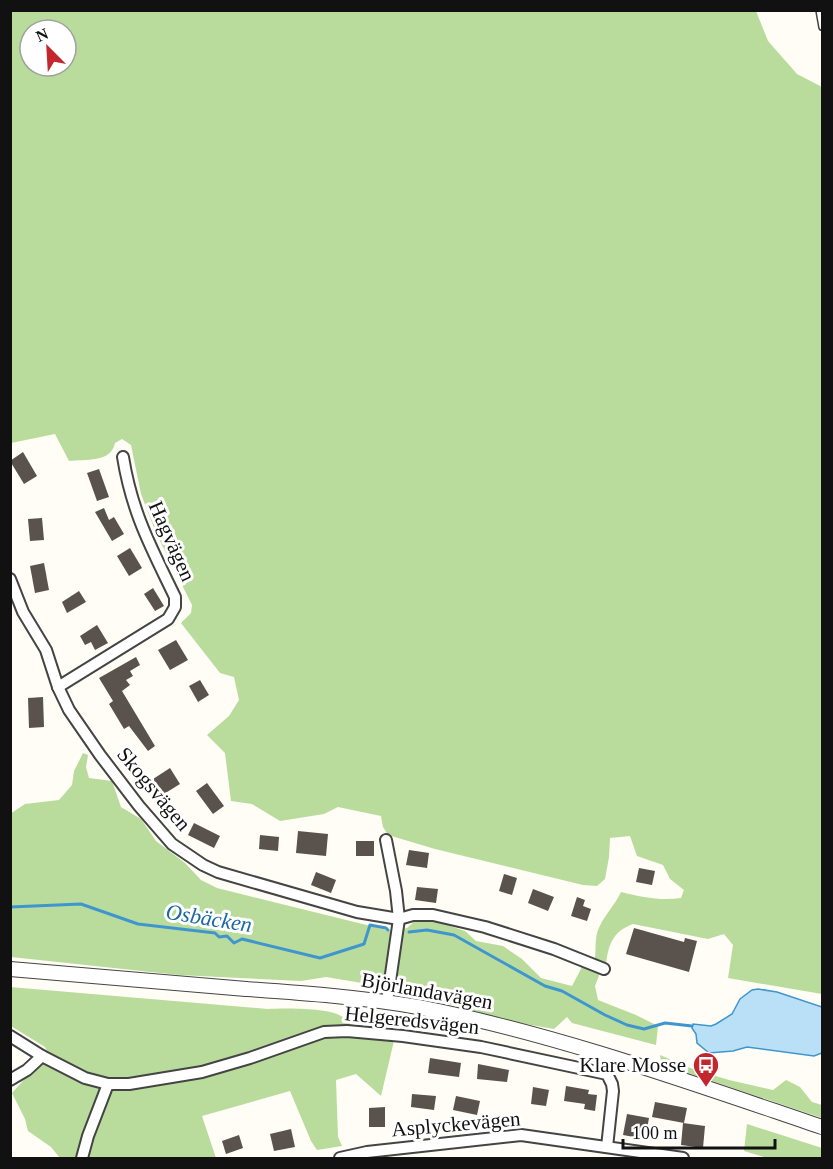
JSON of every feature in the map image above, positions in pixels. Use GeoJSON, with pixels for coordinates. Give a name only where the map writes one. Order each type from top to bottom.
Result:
{"type":"FeatureCollection","features":[{"type":"Feature","properties":{"kind":"street","name":"Hagvägen"},"geometry":{"type":"LineString","coordinates":[[58,687],[168,619],[176,607],[175,597],[138,520],[128,486],[123,457]]}},
{"type":"Feature","properties":{"kind":"street","name":"Skogsvägen"},"geometry":{"type":"LineString","coordinates":[[10,579],[23,612],[46,650],[58,687],[69,710],[139,806],[172,844],[198,862],[218,872],[357,912],[399,919],[413,915],[433,915],[485,927],[604,969]]}},
{"type":"Feature","properties":{"kind":"street"},"geometry":{"type":"LineString","coordinates":[[386,840],[399,919],[387,1002]]}},
{"type":"Feature","properties":{"kind":"street","name":"Björlandavägen"},"geometry":{"type":"LineString","coordinates":[[10,969],[387,1002],[477,1019],[646,1067],[822,1127]]}},
{"type":"Feature","properties":{"kind":"street","name":"Helgeredsvägen"},"geometry":{"type":"LineString","coordinates":[[10,1036],[42,1056],[86,1078],[108,1084],[129,1084],[202,1072],[324,1032],[347,1031],[412,1037],[481,1047],[607,1074],[613,1091],[607,1147]]}},
{"type":"Feature","properties":{"kind":"street"},"geometry":{"type":"LineString","coordinates":[[10,1080],[27,1070],[42,1056]]}},
{"type":"Feature","properties":{"kind":"street"},"geometry":{"type":"LineString","coordinates":[[82,1158],[87,1136],[108,1084]]}},
{"type":"Feature","properties":{"kind":"street","name":"Asplyckevägen"},"geometry":{"type":"LineString","coordinates":[[340,1158],[367,1152],[521,1135],[607,1147],[621,1154],[683,1158]]}},
{"type":"Feature","properties":{"kind":"lane"},"geometry":{"type":"LineString","coordinates":[[819,10],[822,27]]}},
{"type":"Feature","properties":{"kind":"green space"},"geometry":{"type":"Polygon","coordinates":[[[11,11],[756,11],[768,41],[797,74],[822,87],[822,994],[728,978],[733,945],[724,934],[708,939],[633,924],[616,935],[608,951],[606,965],[600,963],[595,958],[597,933],[621,892],[651,898],[673,899],[681,898],[684,890],[670,879],[663,865],[637,856],[630,836],[610,838],[605,879],[597,886],[583,885],[435,849],[388,835],[383,827],[381,816],[338,807],[324,814],[280,821],[252,804],[231,801],[225,753],[207,735],[229,716],[239,700],[234,677],[220,673],[181,623],[191,613],[192,605],[156,533],[141,494],[131,445],[122,439],[115,443],[113,449],[103,457],[69,461],[55,434],[11,443],[11,11]]]}},
{"type":"Feature","properties":{"kind":"green space"},"geometry":{"type":"Polygon","coordinates":[[[83,753],[88,755],[86,767],[89,778],[112,781],[121,807],[141,819],[156,841],[185,863],[201,880],[217,888],[391,931],[407,928],[415,921],[435,921],[465,931],[476,941],[503,946],[522,959],[541,978],[572,986],[582,967],[600,973],[595,986],[598,1000],[658,1026],[656,1045],[572,1023],[567,1017],[554,1029],[508,1021],[407,992],[399,980],[386,978],[380,986],[326,977],[301,981],[179,975],[11,957],[10,814],[25,804],[59,800],[72,785],[74,771],[83,753]]]}},
{"type":"Feature","properties":{"kind":"green space"},"geometry":{"type":"Polygon","coordinates":[[[10,987],[268,1009],[325,1011],[342,1017],[360,1035],[394,1037],[393,1045],[381,1096],[356,1074],[336,1080],[338,1137],[342,1146],[317,1150],[290,1091],[202,1116],[216,1158],[60,1158],[51,1147],[28,1131],[25,1119],[12,1093],[48,1053],[45,1047],[11,1026],[10,987]]]}},
{"type":"Feature","properties":{"kind":"green space"},"geometry":{"type":"Polygon","coordinates":[[[660,1055],[693,1069],[773,1090],[786,1080],[800,1087],[812,1102],[822,1105],[822,1118],[670,1067],[661,1061],[660,1055]]]}},
{"type":"Feature","properties":{"kind":"green space"},"geometry":{"type":"Polygon","coordinates":[[[747,1124],[822,1148],[822,1158],[767,1158],[744,1151],[747,1124]]]}},
{"type":"Feature","properties":{"kind":"water"},"geometry":{"type":"Polygon","coordinates":[[[752,990],[777,992],[822,1007],[822,1053],[814,1056],[747,1047],[709,1053],[697,1043],[696,1034],[692,1028],[693,1024],[711,1026],[716,1024],[732,1014],[740,999],[752,990]]]}},
{"type":"Feature","properties":{"kind":"building"},"geometry":{"type":"Polygon","coordinates":[[[23,452],[37,476],[24,484],[10,461],[23,452]]]}},
{"type":"Feature","properties":{"kind":"building"},"geometry":{"type":"Polygon","coordinates":[[[99,469],[109,497],[97,501],[87,473],[99,469]]]}},
{"type":"Feature","properties":{"kind":"building"},"geometry":{"type":"Polygon","coordinates":[[[104,508],[109,520],[114,517],[124,534],[112,541],[95,512],[104,508]]]}},
{"type":"Feature","properties":{"kind":"building"},"geometry":{"type":"Polygon","coordinates":[[[42,518],[44,540],[30,541],[28,519],[42,518]]]}},
{"type":"Feature","properties":{"kind":"building"},"geometry":{"type":"Polygon","coordinates":[[[130,548],[142,568],[129,576],[117,556],[130,548]]]}},
{"type":"Feature","properties":{"kind":"building"},"geometry":{"type":"Polygon","coordinates":[[[44,563],[49,590],[35,593],[30,566],[44,563]]]}},
{"type":"Feature","properties":{"kind":"building"},"geometry":{"type":"Polygon","coordinates":[[[153,588],[164,606],[155,611],[144,594],[153,588]]]}},
{"type":"Feature","properties":{"kind":"building"},"geometry":{"type":"Polygon","coordinates":[[[79,591],[86,602],[67,613],[62,602],[79,591]]]}},
{"type":"Feature","properties":{"kind":"building"},"geometry":{"type":"Polygon","coordinates":[[[97,625],[108,643],[95,650],[91,642],[85,645],[80,636],[97,625]]]}},
{"type":"Feature","properties":{"kind":"building"},"geometry":{"type":"Polygon","coordinates":[[[176,640],[188,660],[170,670],[158,650],[176,640]]]}},
{"type":"Feature","properties":{"kind":"building"},"geometry":{"type":"Polygon","coordinates":[[[136,657],[140,665],[130,671],[133,676],[126,680],[130,685],[122,691],[155,746],[148,751],[129,726],[124,729],[109,704],[113,701],[99,678],[136,657]]]}},
{"type":"Feature","properties":{"kind":"building"},"geometry":{"type":"Polygon","coordinates":[[[200,680],[209,695],[198,702],[189,686],[200,680]]]}},
{"type":"Feature","properties":{"kind":"building"},"geometry":{"type":"Polygon","coordinates":[[[43,697],[44,727],[29,728],[28,698],[43,697]]]}},
{"type":"Feature","properties":{"kind":"building"},"geometry":{"type":"Polygon","coordinates":[[[170,768],[180,784],[159,797],[150,781],[170,768]]]}},
{"type":"Feature","properties":{"kind":"building"},"geometry":{"type":"Polygon","coordinates":[[[207,783],[224,806],[213,814],[196,791],[207,783]]]}},
{"type":"Feature","properties":{"kind":"building"},"geometry":{"type":"Polygon","coordinates":[[[194,823],[220,836],[214,848],[188,835],[194,823]]]}},
{"type":"Feature","properties":{"kind":"building"},"geometry":{"type":"Polygon","coordinates":[[[298,831],[328,834],[326,856],[296,853],[298,831]]]}},
{"type":"Feature","properties":{"kind":"building"},"geometry":{"type":"Polygon","coordinates":[[[260,835],[279,837],[278,851],[259,849],[260,835]]]}},
{"type":"Feature","properties":{"kind":"building"},"geometry":{"type":"Polygon","coordinates":[[[356,841],[374,841],[374,856],[356,856],[356,841]]]}},
{"type":"Feature","properties":{"kind":"building"},"geometry":{"type":"Polygon","coordinates":[[[409,850],[429,853],[427,868],[406,865],[409,850]]]}},
{"type":"Feature","properties":{"kind":"building"},"geometry":{"type":"Polygon","coordinates":[[[639,868],[655,871],[652,885],[636,882],[639,868]]]}},
{"type":"Feature","properties":{"kind":"building"},"geometry":{"type":"Polygon","coordinates":[[[316,872],[336,880],[331,893],[311,885],[316,872]]]}},
{"type":"Feature","properties":{"kind":"building"},"geometry":{"type":"Polygon","coordinates":[[[504,874],[517,878],[512,895],[499,891],[504,874]]]}},
{"type":"Feature","properties":{"kind":"building"},"geometry":{"type":"Polygon","coordinates":[[[417,887],[438,889],[436,903],[415,900],[417,887]]]}},
{"type":"Feature","properties":{"kind":"building"},"geometry":{"type":"Polygon","coordinates":[[[533,889],[554,897],[548,911],[528,903],[533,889]]]}},
{"type":"Feature","properties":{"kind":"building"},"geometry":{"type":"Polygon","coordinates":[[[577,897],[585,900],[583,906],[591,909],[587,921],[571,916],[577,897]]]}},
{"type":"Feature","properties":{"kind":"building"},"geometry":{"type":"Polygon","coordinates":[[[634,928],[684,942],[685,938],[697,941],[689,972],[626,954],[634,928]]]}},
{"type":"Feature","properties":{"kind":"building"},"geometry":{"type":"Polygon","coordinates":[[[430,1058],[461,1063],[459,1077],[428,1073],[430,1058]]]}},
{"type":"Feature","properties":{"kind":"building"},"geometry":{"type":"Polygon","coordinates":[[[478,1064],[509,1070],[507,1082],[477,1079],[478,1064]]]}},
{"type":"Feature","properties":{"kind":"building"},"geometry":{"type":"Polygon","coordinates":[[[566,1086],[589,1090],[588,1094],[597,1095],[595,1111],[584,1109],[585,1104],[564,1101],[566,1086]]]}},
{"type":"Feature","properties":{"kind":"building"},"geometry":{"type":"Polygon","coordinates":[[[533,1087],[549,1090],[546,1106],[531,1104],[533,1087]]]}},
{"type":"Feature","properties":{"kind":"building"},"geometry":{"type":"Polygon","coordinates":[[[412,1094],[436,1096],[434,1110],[411,1107],[412,1094]]]}},
{"type":"Feature","properties":{"kind":"building"},"geometry":{"type":"Polygon","coordinates":[[[456,1096],[480,1101],[477,1115],[453,1110],[456,1096]]]}},
{"type":"Feature","properties":{"kind":"building"},"geometry":{"type":"Polygon","coordinates":[[[655,1102],[687,1108],[684,1123],[652,1117],[655,1102]]]}},
{"type":"Feature","properties":{"kind":"building"},"geometry":{"type":"Polygon","coordinates":[[[385,1107],[385,1127],[369,1127],[369,1108],[385,1107]]]}},
{"type":"Feature","properties":{"kind":"building"},"geometry":{"type":"Polygon","coordinates":[[[627,1114],[649,1118],[645,1139],[623,1135],[627,1114]]]}},
{"type":"Feature","properties":{"kind":"building"},"geometry":{"type":"Polygon","coordinates":[[[683,1123],[705,1126],[703,1148],[681,1145],[683,1123]]]}},
{"type":"Feature","properties":{"kind":"building"},"geometry":{"type":"Polygon","coordinates":[[[291,1129],[295,1147],[274,1151],[270,1134],[291,1129]]]}},
{"type":"Feature","properties":{"kind":"building"},"geometry":{"type":"Polygon","coordinates":[[[239,1135],[243,1148],[226,1154],[222,1141],[239,1135]]]}},
{"type":"Feature","properties":{"kind":"waterway","name":"Osbäcken"},"geometry":{"type":"LineString","coordinates":[[10,907],[81,904],[138,924],[215,933],[219,937],[227,936],[234,943],[242,939],[320,958],[364,944],[370,925],[388,930]]}},
{"type":"Feature","properties":{"kind":"waterway","name":"Osbäcken"},"geometry":{"type":"LineString","coordinates":[[409,932],[427,930],[454,935],[545,986],[562,991],[627,1025],[644,1029],[665,1023],[692,1026]]}},
{"type":"Feature","properties":{"kind":"place","name":"Klare Mosse"},"geometry":{"type":"Point","coordinates":[706,1088]}}]}
